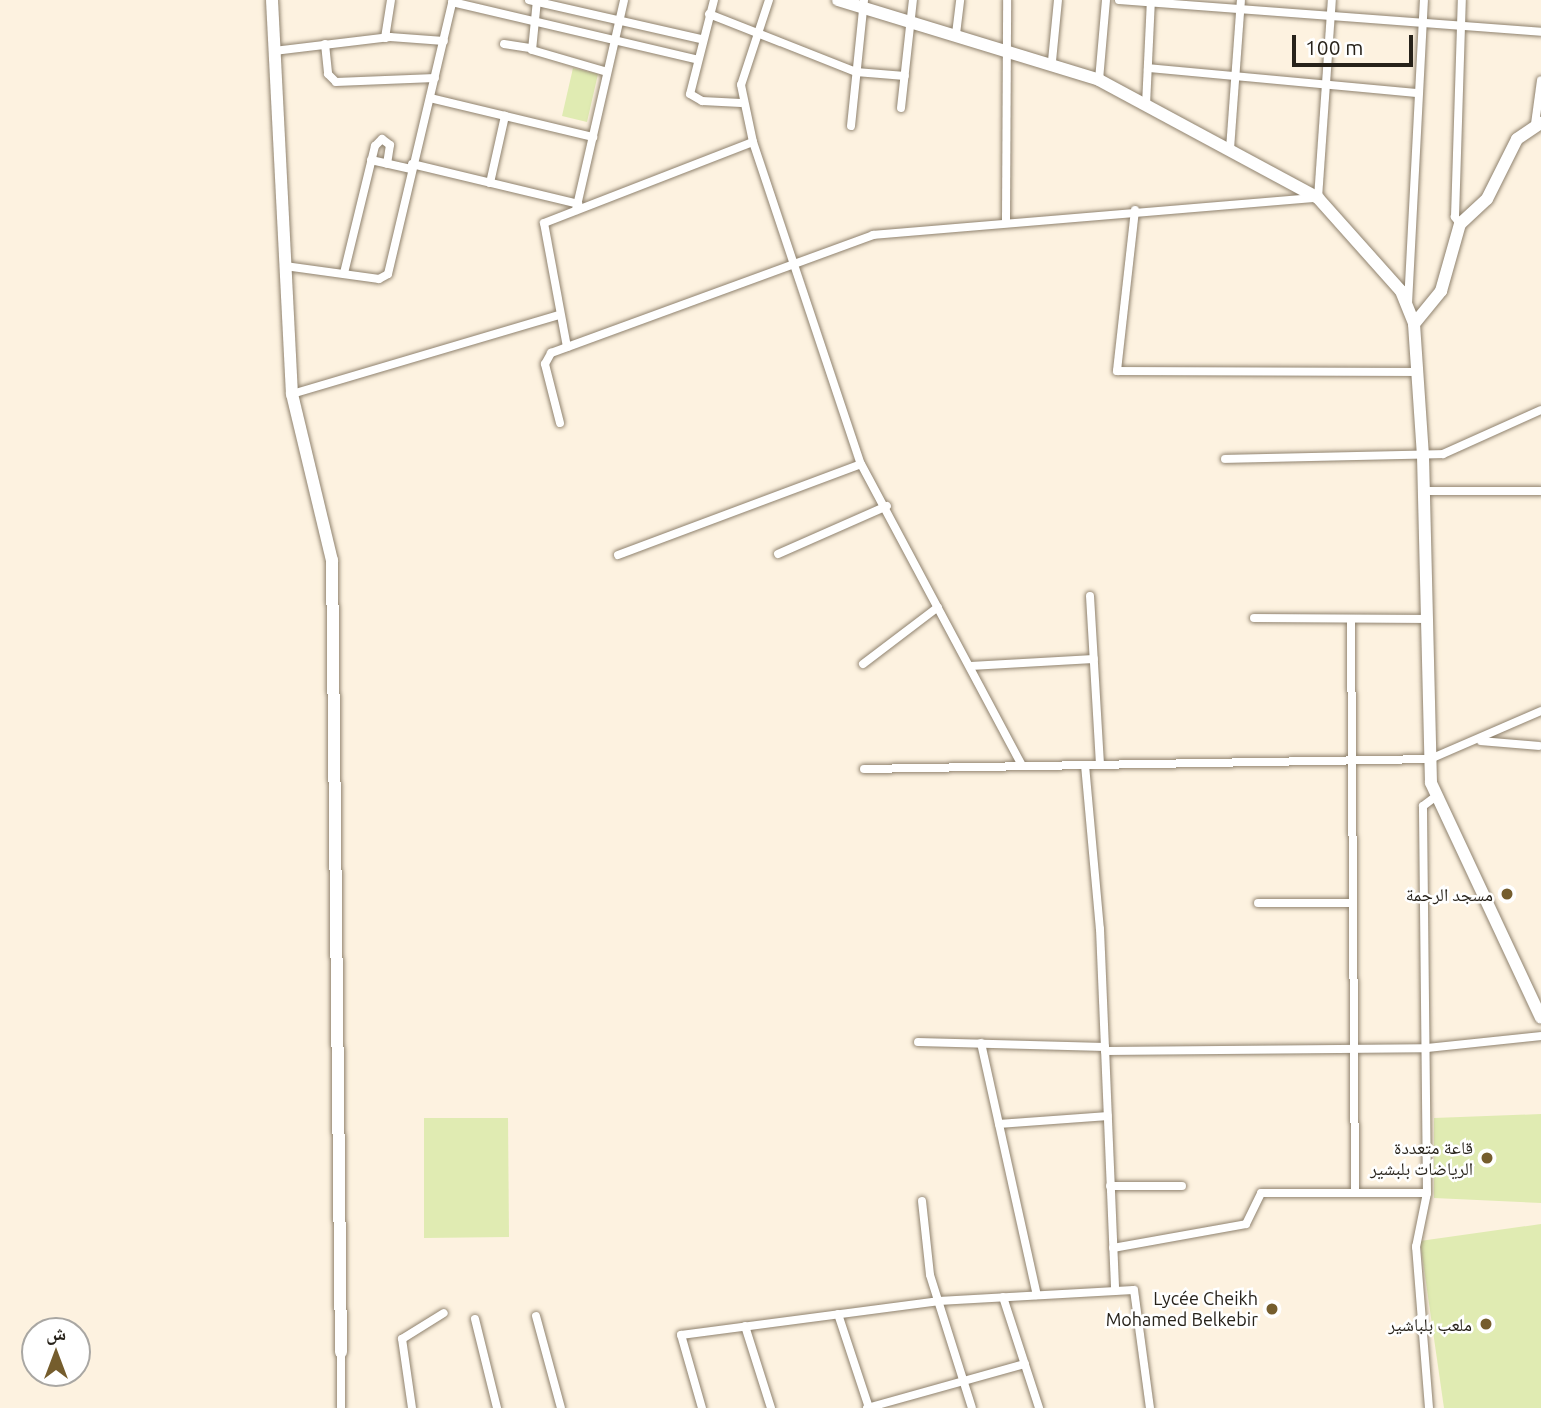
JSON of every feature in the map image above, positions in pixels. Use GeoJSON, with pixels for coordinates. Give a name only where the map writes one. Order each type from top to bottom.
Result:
{"type":"FeatureCollection","features":[{"type":"Feature","properties":{"kind":"street"},"geometry":{"type":"LineString","coordinates":[[272,0],[292,394],[332,560],[341,1408]]}},
{"type":"Feature","properties":{"kind":"street"},"geometry":{"type":"LineString","coordinates":[[385,38],[391,0]]}},
{"type":"Feature","properties":{"kind":"street"},"geometry":{"type":"LineString","coordinates":[[577,207],[624,0]]}},
{"type":"Feature","properties":{"kind":"street"},"geometry":{"type":"LineString","coordinates":[[714,0],[695,59],[693,98],[741,103]]}},
{"type":"Feature","properties":{"kind":"street"},"geometry":{"type":"LineString","coordinates":[[769,0],[741,103],[753,142],[795,261],[860,464],[887,506],[1021,766]]}},
{"type":"Feature","properties":{"kind":"street"},"geometry":{"type":"LineString","coordinates":[[838,0],[863,4],[911,21],[1052,61],[1099,80],[1230,149],[1318,198],[1408,304]]}},
{"type":"Feature","properties":{"kind":"street"},"geometry":{"type":"LineString","coordinates":[[901,108],[913,0]]}},
{"type":"Feature","properties":{"kind":"street"},"geometry":{"type":"LineString","coordinates":[[956,34],[960,0]]}},
{"type":"Feature","properties":{"kind":"street"},"geometry":{"type":"LineString","coordinates":[[1006,220],[1003,47],[1007,0]]}},
{"type":"Feature","properties":{"kind":"street"},"geometry":{"type":"LineString","coordinates":[[1052,61],[1058,0]]}},
{"type":"Feature","properties":{"kind":"street"},"geometry":{"type":"LineString","coordinates":[[1099,80],[1106,0]]}},
{"type":"Feature","properties":{"kind":"street"},"geometry":{"type":"LineString","coordinates":[[1119,0],[1241,4],[1331,18],[1541,32]]}},
{"type":"Feature","properties":{"kind":"street"},"geometry":{"type":"LineString","coordinates":[[1318,198],[1332,0]]}},
{"type":"Feature","properties":{"kind":"street"},"geometry":{"type":"LineString","coordinates":[[1424,0],[1408,304],[1414,324],[1425,491],[1430,759],[1435,797],[1512,945],[1541,1018]]}},
{"type":"Feature","properties":{"kind":"street"},"geometry":{"type":"LineString","coordinates":[[1460,225],[1455,217],[1462,0]]}},
{"type":"Feature","properties":{"kind":"street"},"geometry":{"type":"LineString","coordinates":[[285,266],[344,273],[388,274],[453,1],[695,59]]}},
{"type":"Feature","properties":{"kind":"street"},"geometry":{"type":"LineString","coordinates":[[530,48],[534,1],[701,39]]}},
{"type":"Feature","properties":{"kind":"street"},"geometry":{"type":"LineString","coordinates":[[1146,105],[1151,1]]}},
{"type":"Feature","properties":{"kind":"street"},"geometry":{"type":"LineString","coordinates":[[851,126],[863,4]]}},
{"type":"Feature","properties":{"kind":"street"},"geometry":{"type":"LineString","coordinates":[[1230,149],[1241,4]]}},
{"type":"Feature","properties":{"kind":"street"},"geometry":{"type":"LineString","coordinates":[[709,14],[856,72],[905,76]]}},
{"type":"Feature","properties":{"kind":"street"},"geometry":{"type":"LineString","coordinates":[[274,51],[385,38],[444,41]]}},
{"type":"Feature","properties":{"kind":"street"},"geometry":{"type":"LineString","coordinates":[[325,44],[328,74],[336,82],[435,78]]}},
{"type":"Feature","properties":{"kind":"street"},"geometry":{"type":"LineString","coordinates":[[504,44],[530,48],[607,72]]}},
{"type":"Feature","properties":{"kind":"street"},"geometry":{"type":"LineString","coordinates":[[1148,68],[1418,93]]}},
{"type":"Feature","properties":{"kind":"street"},"geometry":{"type":"LineString","coordinates":[[1414,324],[1441,291],[1460,225],[1487,199],[1517,139],[1538,124],[1541,80]]}},
{"type":"Feature","properties":{"kind":"street"},"geometry":{"type":"LineString","coordinates":[[430,98],[593,136]]}},
{"type":"Feature","properties":{"kind":"street"},"geometry":{"type":"LineString","coordinates":[[490,183],[505,116]]}},
{"type":"Feature","properties":{"kind":"street"},"geometry":{"type":"LineString","coordinates":[[344,273],[375,144],[384,139],[390,147],[387,164]]}},
{"type":"Feature","properties":{"kind":"street"},"geometry":{"type":"LineString","coordinates":[[567,347],[542,230],[549,219],[753,142]]}},
{"type":"Feature","properties":{"kind":"street"},"geometry":{"type":"LineString","coordinates":[[371,160],[490,183],[577,207]]}},
{"type":"Feature","properties":{"kind":"street"},"geometry":{"type":"LineString","coordinates":[[560,423],[545,365],[548,355],[795,261],[873,235],[1006,220],[1318,198]]}},
{"type":"Feature","properties":{"kind":"street"},"geometry":{"type":"LineString","coordinates":[[1135,210],[1117,371],[1417,372]]}},
{"type":"Feature","properties":{"kind":"street"},"geometry":{"type":"LineString","coordinates":[[292,394],[559,315]]}},
{"type":"Feature","properties":{"kind":"street"},"geometry":{"type":"LineString","coordinates":[[1225,459],[1443,454],[1541,410]]}},
{"type":"Feature","properties":{"kind":"street"},"geometry":{"type":"LineString","coordinates":[[618,555],[860,464]]}},
{"type":"Feature","properties":{"kind":"street"},"geometry":{"type":"LineString","coordinates":[[1425,491],[1541,491]]}},
{"type":"Feature","properties":{"kind":"street"},"geometry":{"type":"LineString","coordinates":[[778,554],[887,506]]}},
{"type":"Feature","properties":{"kind":"street"},"geometry":{"type":"LineString","coordinates":[[1090,596],[1100,765]]}},
{"type":"Feature","properties":{"kind":"street"},"geometry":{"type":"LineString","coordinates":[[863,664],[938,607]]}},
{"type":"Feature","properties":{"kind":"street"},"geometry":{"type":"LineString","coordinates":[[1254,618],[1428,619]]}},
{"type":"Feature","properties":{"kind":"street"},"geometry":{"type":"LineString","coordinates":[[1350,619],[1355,1193]]}},
{"type":"Feature","properties":{"kind":"street"},"geometry":{"type":"LineString","coordinates":[[970,666],[1094,659]]}},
{"type":"Feature","properties":{"kind":"street"},"geometry":{"type":"LineString","coordinates":[[864,769],[1430,759],[1480,741],[1541,711]]}},
{"type":"Feature","properties":{"kind":"street"},"geometry":{"type":"LineString","coordinates":[[1480,741],[1539,746]]}},
{"type":"Feature","properties":{"kind":"street"},"geometry":{"type":"LineString","coordinates":[[1086,765],[1105,1049],[1115,1291]]}},
{"type":"Feature","properties":{"kind":"street"},"geometry":{"type":"LineString","coordinates":[[1429,1408],[1416,1247],[1427,1194],[1423,806],[1435,797]]}},
{"type":"Feature","properties":{"kind":"street"},"geometry":{"type":"LineString","coordinates":[[1258,903],[1353,903]]}},
{"type":"Feature","properties":{"kind":"street"},"geometry":{"type":"LineString","coordinates":[[918,1042],[1105,1049],[1354,1049],[1427,1048],[1541,1035]]}},
{"type":"Feature","properties":{"kind":"street"},"geometry":{"type":"LineString","coordinates":[[981,1043],[1037,1295]]}},
{"type":"Feature","properties":{"kind":"street"},"geometry":{"type":"LineString","coordinates":[[999,1124],[1108,1116]]}},
{"type":"Feature","properties":{"kind":"street"},"geometry":{"type":"LineString","coordinates":[[1110,1186],[1182,1186]]}},
{"type":"Feature","properties":{"kind":"street"},"geometry":{"type":"LineString","coordinates":[[1113,1248],[1246,1224],[1262,1193],[1427,1194]]}},
{"type":"Feature","properties":{"kind":"street"},"geometry":{"type":"LineString","coordinates":[[922,1201],[938,1301],[972,1408]]}},
{"type":"Feature","properties":{"kind":"street"},"geometry":{"type":"LineString","coordinates":[[702,1408],[681,1335],[938,1301],[1134,1290],[1150,1408]]}},
{"type":"Feature","properties":{"kind":"street"},"geometry":{"type":"LineString","coordinates":[[1003,1297],[1039,1408]]}},
{"type":"Feature","properties":{"kind":"street"},"geometry":{"type":"LineString","coordinates":[[412,1408],[402,1339],[444,1313]]}},
{"type":"Feature","properties":{"kind":"street"},"geometry":{"type":"LineString","coordinates":[[838,1314],[869,1408],[1025,1364]]}},
{"type":"Feature","properties":{"kind":"street"},"geometry":{"type":"LineString","coordinates":[[536,1316],[561,1408]]}},
{"type":"Feature","properties":{"kind":"street"},"geometry":{"type":"LineString","coordinates":[[475,1319],[497,1408]]}},
{"type":"Feature","properties":{"kind":"street"},"geometry":{"type":"LineString","coordinates":[[744,1326],[771,1408]]}},
{"type":"Feature","properties":{"kind":"green space"},"geometry":{"type":"Polygon","coordinates":[[[573,68],[598,74],[587,122],[562,116],[573,68]]]}},
{"type":"Feature","properties":{"kind":"green space","name":"قاعة متعددة الرياضات بلبشير"},"geometry":{"type":"Polygon","coordinates":[[[1541,1114],[1541,1203],[1434,1198],[1434,1118],[1541,1114]]]}},
{"type":"Feature","properties":{"kind":"green space"},"geometry":{"type":"Polygon","coordinates":[[[424,1118],[508,1118],[509,1237],[424,1238],[424,1118]]]}},
{"type":"Feature","properties":{"kind":"green space","name":"ملعب بلباشير"},"geometry":{"type":"Polygon","coordinates":[[[1541,1224],[1541,1408],[1444,1408],[1420,1241],[1541,1224]]]}},
{"type":"Feature","properties":{"kind":"place","name":"مسجد الرحمة"},"geometry":{"type":"Point","coordinates":[1507,894]}},
{"type":"Feature","properties":{"kind":"place","name":"قاعة متعددة الرياضات بلبشير"},"geometry":{"type":"Point","coordinates":[1487,1158]}},
{"type":"Feature","properties":{"kind":"place","name":"Lycée Cheikh Mohamed Belkebir"},"geometry":{"type":"Point","coordinates":[1272,1309]}},
{"type":"Feature","properties":{"kind":"place","name":"ملعب بلباشير"},"geometry":{"type":"Point","coordinates":[1486,1324]}}]}
